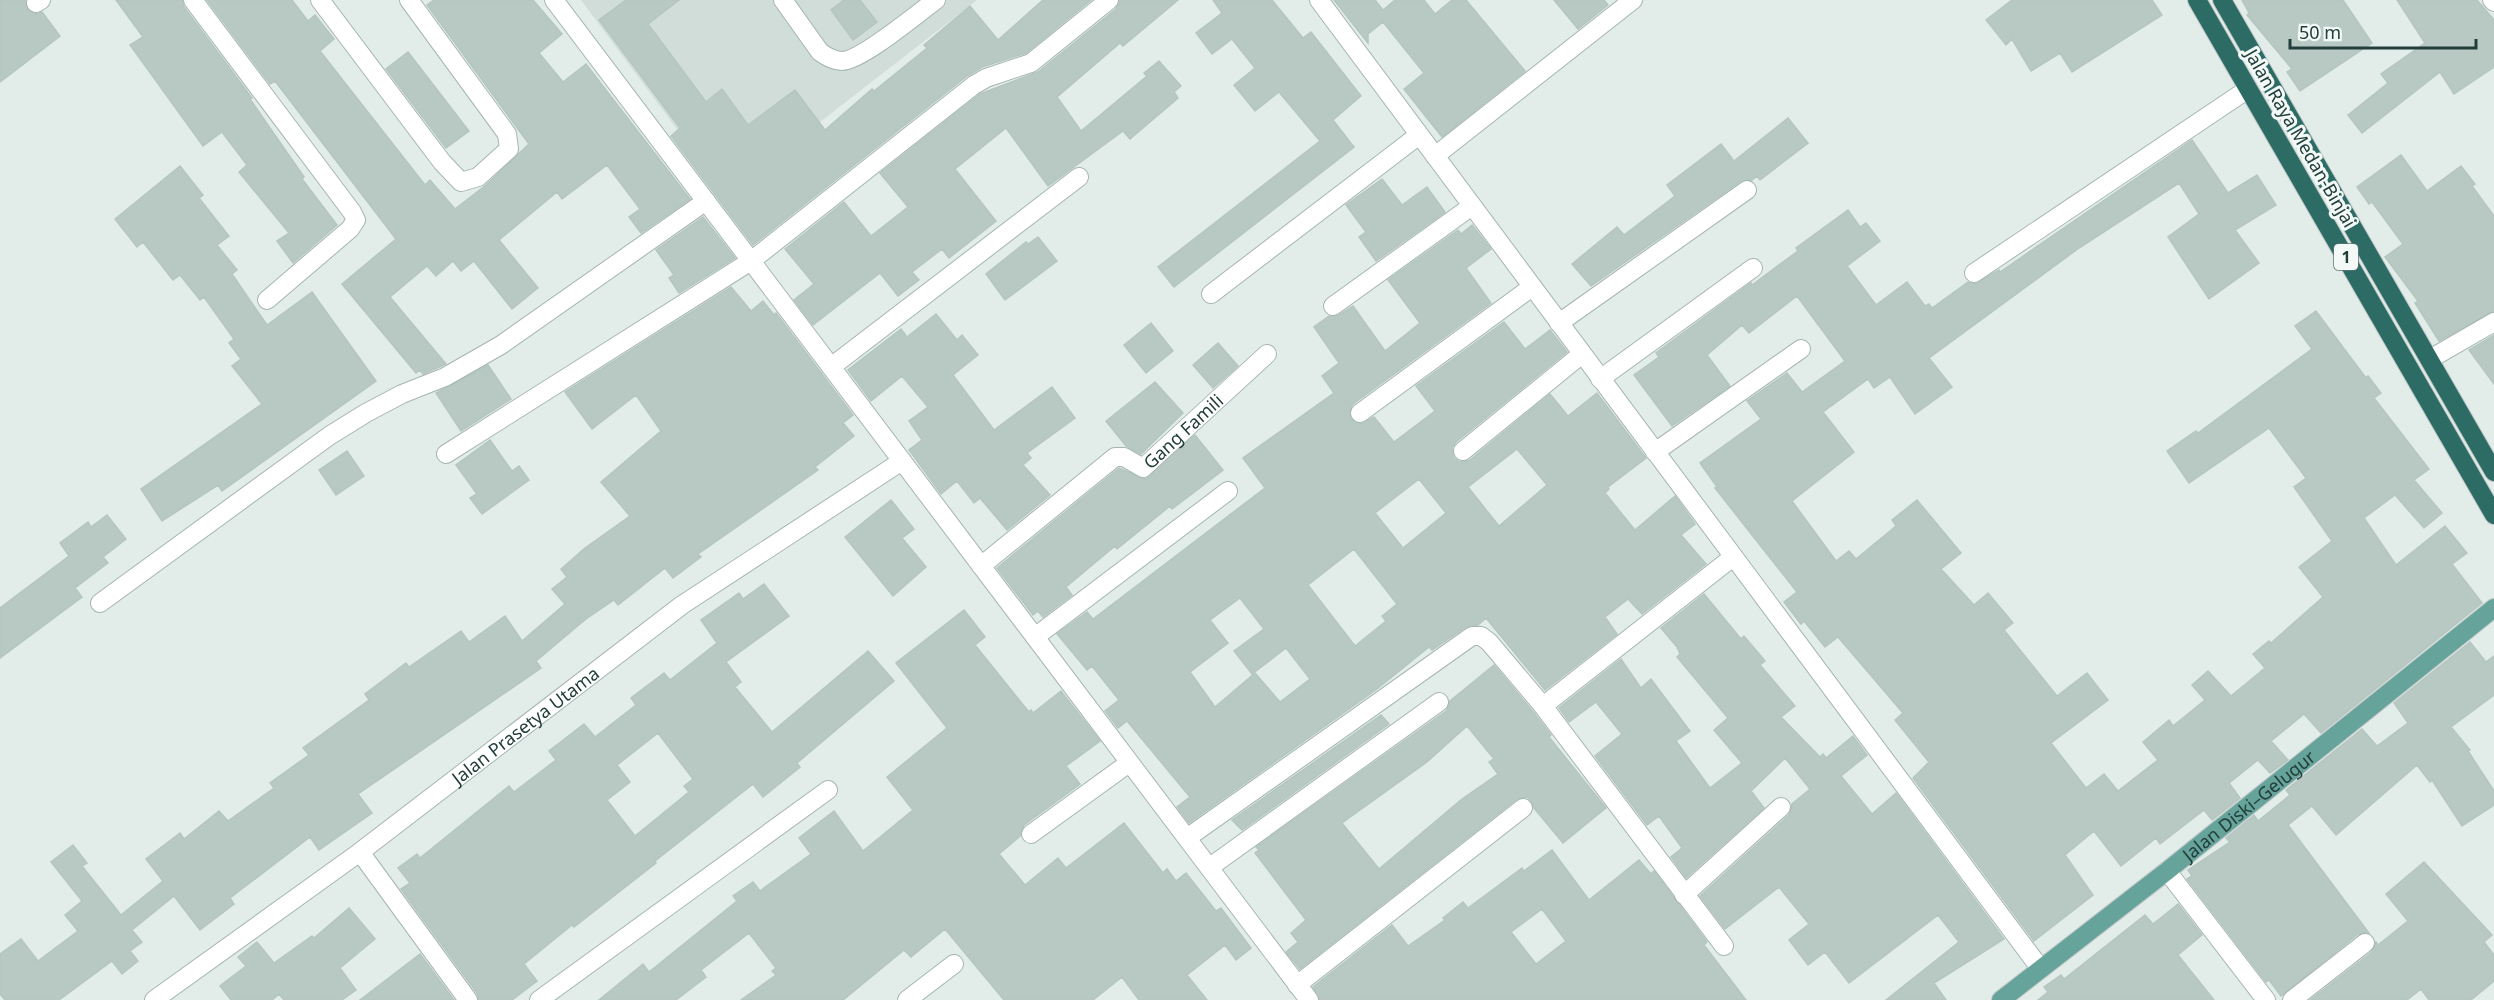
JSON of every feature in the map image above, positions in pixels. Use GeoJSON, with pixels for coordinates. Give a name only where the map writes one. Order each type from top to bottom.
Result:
{"type":"FeatureCollection","features":[{"type":"Feature","properties":{"kind":"highway","name":"Jalan Raya Medan-Binjai"},"geometry":{"type":"LineString","coordinates":[[2197,0],[2494,515]]}},
{"type":"Feature","properties":{"kind":"highway","name":"Jalan Raya Medan-Binjai"},"geometry":{"type":"LineString","coordinates":[[2222,0],[2494,471]]}},
{"type":"Feature","properties":{"kind":"main road","name":"Jalan Diski–Gelugur"},"geometry":{"type":"LineString","coordinates":[[2001,1000],[2167,871],[2494,608]]}},
{"type":"Feature","properties":{"kind":"street"},"geometry":{"type":"LineString","coordinates":[[193,0],[356,220],[350,229],[267,300]]}},
{"type":"Feature","properties":{"kind":"street"},"geometry":{"type":"LineString","coordinates":[[320,0],[442,162],[461,182],[471,180],[478,177],[509,149],[507,134],[409,0]]}},
{"type":"Feature","properties":{"kind":"street"},"geometry":{"type":"LineString","coordinates":[[554,0],[1309,1000]]}},
{"type":"Feature","properties":{"kind":"street"},"geometry":{"type":"LineString","coordinates":[[783,0],[820,52],[829,58],[843,61],[858,56],[936,0]]}},
{"type":"Feature","properties":{"kind":"street"},"geometry":{"type":"LineString","coordinates":[[446,454],[752,261],[974,85],[986,78],[1031,63],[1109,0]]}},
{"type":"Feature","properties":{"kind":"street"},"geometry":{"type":"LineString","coordinates":[[1319,0],[2040,968]]}},
{"type":"Feature","properties":{"kind":"street"},"geometry":{"type":"LineString","coordinates":[[1435,156],[1633,0]]}},
{"type":"Feature","properties":{"kind":"street"},"geometry":{"type":"LineString","coordinates":[[1974,273],[2248,89]]}},
{"type":"Feature","properties":{"kind":"street"},"geometry":{"type":"LineString","coordinates":[[1211,294],[1419,135]]}},
{"type":"Feature","properties":{"kind":"street"},"geometry":{"type":"LineString","coordinates":[[831,366],[1079,177]]}},
{"type":"Feature","properties":{"kind":"street"},"geometry":{"type":"LineString","coordinates":[[1559,323],[1747,190]]}},
{"type":"Feature","properties":{"kind":"street"},"geometry":{"type":"LineString","coordinates":[[100,603],[329,436],[366,413],[402,394],[445,377],[501,345],[706,201]]}},
{"type":"Feature","properties":{"kind":"street"},"geometry":{"type":"LineString","coordinates":[[1333,306],[1472,206]]}},
{"type":"Feature","properties":{"kind":"street"},"geometry":{"type":"LineString","coordinates":[[1600,379],[1753,267]]}},
{"type":"Feature","properties":{"kind":"street"},"geometry":{"type":"LineString","coordinates":[[1360,413],[1532,287]]}},
{"type":"Feature","properties":{"kind":"street"},"geometry":{"type":"LineString","coordinates":[[2430,359],[2494,322]]}},
{"type":"Feature","properties":{"kind":"street"},"geometry":{"type":"LineString","coordinates":[[1655,452],[1801,349]]}},
{"type":"Feature","properties":{"kind":"street","name":"Gang Famili"},"geometry":{"type":"LineString","coordinates":[[981,566],[1115,457],[1124,457],[1143,468],[1267,354]]}},
{"type":"Feature","properties":{"kind":"street"},"geometry":{"type":"LineString","coordinates":[[1463,451],[1582,354]]}},
{"type":"Feature","properties":{"kind":"street","name":"Jalan Prasetya Utama"},"geometry":{"type":"LineString","coordinates":[[154,1000],[360,852],[682,605],[902,461]]}},
{"type":"Feature","properties":{"kind":"street"},"geometry":{"type":"LineString","coordinates":[[1035,637],[1228,491]]}},
{"type":"Feature","properties":{"kind":"street"},"geometry":{"type":"LineString","coordinates":[[1543,706],[1733,556]]}},
{"type":"Feature","properties":{"kind":"street"},"geometry":{"type":"LineString","coordinates":[[1186,838],[1472,636],[1481,636],[1489,642],[1543,706],[1724,946]]}},
{"type":"Feature","properties":{"kind":"street"},"geometry":{"type":"LineString","coordinates":[[1210,867],[1439,702]]}},
{"type":"Feature","properties":{"kind":"street"},"geometry":{"type":"LineString","coordinates":[[1031,834],[1130,763]]}},
{"type":"Feature","properties":{"kind":"street"},"geometry":{"type":"LineString","coordinates":[[539,1000],[828,790]]}},
{"type":"Feature","properties":{"kind":"street"},"geometry":{"type":"LineString","coordinates":[[1684,895],[1780,807]]}},
{"type":"Feature","properties":{"kind":"street"},"geometry":{"type":"LineString","coordinates":[[1297,985],[1523,808]]}},
{"type":"Feature","properties":{"kind":"street"},"geometry":{"type":"LineString","coordinates":[[360,852],[468,1000]]}},
{"type":"Feature","properties":{"kind":"street"},"geometry":{"type":"LineString","coordinates":[[2167,871],[2266,1000]]}},
{"type":"Feature","properties":{"kind":"street"},"geometry":{"type":"LineString","coordinates":[[2292,1000],[2365,942]]}},
{"type":"Feature","properties":{"kind":"street"},"geometry":{"type":"LineString","coordinates":[[907,1000],[954,964]]}},
{"type":"Feature","properties":{"kind":"shaded area"},"geometry":{"type":"Polygon","coordinates":[[[581,0],[977,0],[726,195],[581,0]]]}},
{"type":"Feature","properties":{"kind":"building"},"geometry":{"type":"Polygon","coordinates":[[[0,0],[25,0],[27,9],[36,14],[42,12],[60,36],[0,82],[0,0]]]}},
{"type":"Feature","properties":{"kind":"building"},"geometry":{"type":"Polygon","coordinates":[[[116,0],[182,0],[184,7],[252,98],[250,99],[304,177],[302,179],[337,225],[293,263],[277,241],[289,233],[239,172],[247,165],[222,132],[203,146],[130,45],[143,37],[116,0]]]}},
{"type":"Feature","properties":{"kind":"building"},"geometry":{"type":"Polygon","coordinates":[[[207,0],[292,0],[308,21],[315,15],[334,39],[320,51],[425,185],[430,180],[455,209],[486,185],[529,144],[427,5],[434,0],[533,0],[562,34],[539,53],[563,82],[586,64],[690,199],[641,233],[629,217],[640,209],[607,165],[562,199],[557,192],[499,240],[538,288],[512,309],[474,261],[461,271],[453,261],[436,276],[427,266],[390,297],[446,364],[423,374],[420,370],[416,373],[342,284],[396,239],[275,81],[270,84],[207,0]]]}},
{"type":"Feature","properties":{"kind":"building"},"geometry":{"type":"Polygon","coordinates":[[[626,0],[679,0],[648,24],[706,102],[722,89],[748,125],[795,90],[825,130],[872,89],[874,91],[927,48],[924,45],[970,6],[998,40],[1043,0],[1091,0],[1026,53],[982,67],[967,76],[753,245],[671,136],[680,128],[599,20],[626,0]]]}},
{"type":"Feature","properties":{"kind":"building"},"geometry":{"type":"Polygon","coordinates":[[[844,0],[860,0],[877,22],[853,40],[831,10],[844,0]]]}},
{"type":"Feature","properties":{"kind":"building"},"geometry":{"type":"Polygon","coordinates":[[[1120,0],[1178,0],[1123,46],[1120,43],[1057,97],[1081,131],[1147,76],[1144,73],[1159,61],[1181,86],[1174,92],[1178,98],[1130,139],[1123,131],[1048,186],[1006,128],[955,169],[996,221],[949,258],[942,249],[912,272],[919,280],[898,296],[880,273],[813,325],[794,300],[814,284],[785,249],[844,202],[871,236],[908,207],[880,173],[980,94],[1038,72],[1116,9],[1120,0]]]}},
{"type":"Feature","properties":{"kind":"building"},"geometry":{"type":"Polygon","coordinates":[[[1213,0],[1272,0],[1303,38],[1311,32],[1361,96],[1333,120],[1354,147],[1174,287],[1158,267],[1320,141],[1279,92],[1255,111],[1234,85],[1255,68],[1232,39],[1212,54],[1196,33],[1222,13],[1213,0]]]}},
{"type":"Feature","properties":{"kind":"building"},"geometry":{"type":"Polygon","coordinates":[[[1334,0],[1375,0],[1383,10],[1395,0],[1424,0],[1435,14],[1452,0],[1466,0],[1525,71],[1442,137],[1404,89],[1424,73],[1383,22],[1368,34],[1368,43],[1334,0]]]}},
{"type":"Feature","properties":{"kind":"building"},"geometry":{"type":"Polygon","coordinates":[[[1554,0],[1604,0],[1608,5],[1578,29],[1554,0]]]}},
{"type":"Feature","properties":{"kind":"building"},"geometry":{"type":"Polygon","coordinates":[[[2012,0],[2152,0],[2162,15],[2072,72],[2060,53],[2031,71],[2012,39],[2006,45],[1986,20],[2012,0]]]}},
{"type":"Feature","properties":{"kind":"building"},"geometry":{"type":"Polygon","coordinates":[[[2242,0],[2343,0],[2372,43],[2300,91],[2287,72],[2292,69],[2247,15],[2249,13],[2242,0]]]}},
{"type":"Feature","properties":{"kind":"building"},"geometry":{"type":"Polygon","coordinates":[[[2397,0],[2477,0],[2494,20],[2494,67],[2454,94],[2440,72],[2362,133],[2348,115],[2388,83],[2381,74],[2425,43],[2397,0]]]}},
{"type":"Feature","properties":{"kind":"building"},"geometry":{"type":"Polygon","coordinates":[[[408,52],[469,131],[446,148],[386,69],[408,52]]]}},
{"type":"Feature","properties":{"kind":"building"},"geometry":{"type":"Polygon","coordinates":[[[1788,118],[1808,143],[1760,180],[1757,176],[1752,180],[1741,181],[1591,286],[1572,264],[1617,227],[1624,235],[1675,196],[1667,185],[1721,144],[1734,161],[1788,118]]]}},
{"type":"Feature","properties":{"kind":"building"},"geometry":{"type":"Polygon","coordinates":[[[2192,140],[2228,193],[2257,175],[2276,205],[2235,230],[2259,263],[2209,299],[2168,237],[2199,214],[2179,183],[2079,248],[1929,358],[1952,387],[1915,414],[1890,377],[1874,388],[1868,379],[1823,412],[1854,452],[1792,501],[1836,561],[1849,551],[1856,559],[1896,526],[1892,520],[1917,500],[1961,553],[1941,569],[1974,605],[1988,593],[2013,623],[2004,630],[2057,696],[2087,673],[2108,700],[2051,743],[2086,788],[2104,774],[2118,791],[2158,760],[2143,742],[2169,720],[2173,726],[2205,700],[2192,685],[2208,671],[2231,696],[2265,668],[2253,654],[2269,641],[2271,643],[2323,597],[2299,567],[2332,541],[2294,487],[2306,478],[2269,428],[2189,483],[2167,451],[2196,431],[2198,433],[2312,349],[2295,326],[2316,311],[2366,378],[2368,376],[2381,393],[2374,398],[2429,469],[2414,480],[2442,513],[2424,528],[2395,495],[2364,518],[2396,565],[2445,526],[2467,553],[2452,564],[2482,603],[2321,733],[2304,714],[2271,741],[2288,760],[2270,773],[2258,760],[2229,783],[2240,798],[2212,820],[2204,810],[2160,844],[2156,838],[2121,866],[2094,831],[2065,855],[2093,895],[2034,941],[1913,778],[1929,762],[1895,720],[1903,713],[1838,637],[1825,647],[1804,621],[1801,624],[1784,602],[1797,592],[1715,488],[1717,487],[1700,463],[1761,419],[1747,401],[1787,373],[1802,392],[1845,361],[1797,296],[1749,333],[1742,325],[1707,355],[1730,386],[1672,426],[1634,375],[1659,357],[1656,353],[1798,251],[1796,248],[1848,210],[1860,227],[1866,223],[1880,241],[1847,266],[1876,305],[1907,282],[1925,306],[1929,304],[1932,308],[1968,282],[1975,284],[1999,270],[2000,272],[2192,140]]]}},
{"type":"Feature","properties":{"kind":"building"},"geometry":{"type":"Polygon","coordinates":[[[2401,155],[2427,191],[2461,166],[2475,184],[2472,186],[2494,216],[2494,311],[2439,341],[2415,303],[2418,301],[2385,257],[2403,244],[2372,202],[2369,204],[2357,187],[2401,155]]]}},
{"type":"Feature","properties":{"kind":"building"},"geometry":{"type":"Polygon","coordinates":[[[180,166],[203,195],[199,198],[229,236],[217,245],[237,270],[232,274],[267,325],[312,292],[376,381],[222,491],[218,485],[162,521],[141,489],[262,404],[232,366],[241,359],[229,343],[234,339],[204,297],[200,300],[180,275],[173,280],[143,242],[137,247],[115,219],[180,166]]]}},
{"type":"Feature","properties":{"kind":"building"},"geometry":{"type":"Polygon","coordinates":[[[1382,179],[1402,205],[1427,187],[1445,212],[1376,261],[1359,237],[1366,232],[1346,205],[1382,179]]]}},
{"type":"Feature","properties":{"kind":"building"},"geometry":{"type":"Polygon","coordinates":[[[703,217],[735,258],[679,293],[669,278],[674,275],[656,250],[703,217]]]}},
{"type":"Feature","properties":{"kind":"building"},"geometry":{"type":"Polygon","coordinates":[[[1472,225],[1491,249],[1466,268],[1491,303],[1353,404],[1350,409],[1351,419],[1362,424],[1374,417],[1394,442],[1435,411],[1416,386],[1504,322],[1525,349],[1550,330],[1567,352],[1456,442],[1452,448],[1454,458],[1460,462],[1470,460],[1550,394],[1568,416],[1597,393],[1646,458],[1608,487],[1605,493],[1635,530],[1675,496],[1695,524],[1681,535],[1706,564],[1642,614],[1628,599],[1605,617],[1617,634],[1545,690],[1486,618],[1478,625],[1466,627],[1432,650],[1429,647],[1377,689],[1189,823],[1177,807],[1190,797],[1127,721],[1118,728],[1105,711],[1119,700],[1092,666],[1087,670],[1057,634],[1087,612],[1093,619],[1265,488],[1243,458],[1334,393],[1322,376],[1339,363],[1314,327],[1329,316],[1339,315],[1353,306],[1385,351],[1420,323],[1388,280],[1458,230],[1461,234],[1472,225]],[[1517,449],[1468,487],[1499,526],[1547,485],[1517,449]],[[1419,479],[1375,513],[1403,548],[1446,513],[1419,479]],[[1354,549],[1308,585],[1355,646],[1386,621],[1382,616],[1397,604],[1354,549]],[[1240,598],[1210,620],[1228,643],[1190,672],[1215,707],[1255,673],[1280,702],[1310,679],[1286,648],[1252,674],[1234,651],[1264,629],[1240,598]]]}},
{"type":"Feature","properties":{"kind":"building"},"geometry":{"type":"Polygon","coordinates":[[[1038,237],[1057,261],[1005,300],[986,274],[1026,242],[1028,244],[1038,237]]]}},
{"type":"Feature","properties":{"kind":"building"},"geometry":{"type":"Polygon","coordinates":[[[731,287],[751,311],[763,301],[774,315],[776,313],[853,415],[843,423],[854,436],[815,467],[818,470],[698,554],[701,557],[673,578],[665,568],[618,605],[614,600],[586,619],[536,661],[541,668],[358,794],[372,813],[319,850],[310,837],[230,898],[234,904],[200,930],[174,896],[132,930],[142,942],[130,951],[138,961],[122,974],[112,961],[59,1000],[5,1000],[0,994],[0,954],[21,939],[38,961],[78,931],[65,915],[82,901],[51,862],[73,845],[87,863],[82,866],[121,915],[163,881],[146,859],[180,833],[184,839],[219,811],[228,821],[274,788],[270,783],[309,755],[303,748],[369,700],[365,694],[406,663],[409,667],[461,631],[469,642],[505,616],[522,641],[565,604],[552,589],[567,577],[561,569],[585,548],[630,516],[601,482],[661,431],[636,395],[592,429],[565,392],[731,287]]]}},
{"type":"Feature","properties":{"kind":"building"},"geometry":{"type":"Polygon","coordinates":[[[936,314],[957,340],[962,335],[978,355],[953,375],[994,430],[1052,387],[1075,418],[1027,453],[1031,458],[1023,465],[1050,495],[1007,530],[980,498],[974,503],[957,481],[941,494],[909,450],[922,440],[909,421],[928,407],[902,376],[871,401],[848,370],[901,329],[907,337],[936,314]]]}},
{"type":"Feature","properties":{"kind":"building"},"geometry":{"type":"Polygon","coordinates":[[[1151,323],[1173,351],[1146,373],[1124,345],[1151,323]]]}},
{"type":"Feature","properties":{"kind":"building"},"geometry":{"type":"Polygon","coordinates":[[[2494,335],[2494,384],[2469,350],[2494,335]]]}},
{"type":"Feature","properties":{"kind":"building"},"geometry":{"type":"Polygon","coordinates":[[[1218,343],[1238,366],[1213,388],[1193,365],[1218,343]]]}},
{"type":"Feature","properties":{"kind":"building"},"geometry":{"type":"Polygon","coordinates":[[[488,365],[511,399],[461,431],[436,393],[488,365]]]}},
{"type":"Feature","properties":{"kind":"building"},"geometry":{"type":"Polygon","coordinates":[[[1155,382],[1183,413],[1141,454],[1126,446],[1106,421],[1155,382]]]}},
{"type":"Feature","properties":{"kind":"building"},"geometry":{"type":"Polygon","coordinates":[[[1195,435],[1223,470],[1172,509],[1170,506],[1117,549],[1115,546],[1066,587],[1072,595],[1043,617],[1038,611],[1033,615],[997,568],[1119,468],[1145,479],[1195,435]]]}},
{"type":"Feature","properties":{"kind":"building"},"geometry":{"type":"Polygon","coordinates":[[[490,440],[512,471],[519,466],[529,480],[482,514],[470,498],[477,494],[456,465],[490,440]]]}},
{"type":"Feature","properties":{"kind":"building"},"geometry":{"type":"Polygon","coordinates":[[[347,451],[364,476],[336,495],[319,470],[347,451]]]}},
{"type":"Feature","properties":{"kind":"building"},"geometry":{"type":"Polygon","coordinates":[[[891,500],[914,529],[902,538],[926,567],[893,596],[845,537],[891,500]]]}},
{"type":"Feature","properties":{"kind":"building"},"geometry":{"type":"Polygon","coordinates":[[[107,515],[126,539],[103,557],[108,563],[75,588],[82,597],[0,658],[0,608],[69,556],[60,543],[88,522],[91,527],[107,515]]]}},
{"type":"Feature","properties":{"kind":"building"},"geometry":{"type":"Polygon","coordinates":[[[764,584],[789,616],[726,662],[741,682],[735,687],[772,732],[868,651],[894,681],[797,763],[800,767],[763,797],[753,784],[655,861],[656,863],[574,927],[572,925],[524,964],[537,981],[512,1000],[479,1000],[477,993],[401,889],[410,883],[398,868],[417,854],[420,858],[509,786],[514,792],[556,760],[549,751],[584,724],[595,737],[636,705],[631,698],[664,673],[670,680],[717,643],[701,620],[739,593],[743,599],[764,584]],[[658,733],[617,765],[630,782],[607,800],[635,836],[689,792],[684,786],[693,779],[658,733]]]}},
{"type":"Feature","properties":{"kind":"building"},"geometry":{"type":"Polygon","coordinates":[[[1704,594],[1741,639],[1744,636],[1765,661],[1760,665],[1795,706],[1781,717],[1820,757],[1823,754],[1826,758],[1853,736],[1867,755],[1841,776],[1872,814],[1896,793],[2004,939],[1934,983],[1946,1000],[1886,1000],[1959,942],[1938,915],[1849,983],[1825,952],[1808,965],[1789,940],[1809,924],[1779,887],[1725,929],[1700,896],[1789,815],[1792,804],[1810,789],[1785,758],[1751,791],[1764,808],[1686,878],[1671,857],[1682,848],[1659,816],[1647,825],[1595,756],[1622,734],[1596,702],[1569,722],[1559,708],[1621,659],[1641,688],[1651,679],[1690,731],[1676,741],[1710,788],[1742,763],[1714,730],[1728,718],[1677,657],[1680,654],[1677,647],[1661,628],[1704,594]]]}},
{"type":"Feature","properties":{"kind":"building"},"geometry":{"type":"Polygon","coordinates":[[[964,610],[985,637],[975,645],[1029,712],[1031,710],[1033,713],[1061,691],[1100,741],[1066,766],[1080,784],[1024,825],[1020,836],[999,854],[1025,885],[1058,858],[1066,868],[1124,823],[1163,873],[1167,869],[1176,881],[1186,873],[1216,911],[1221,908],[1251,948],[1236,960],[1225,945],[1187,975],[1207,1000],[1139,1000],[1122,977],[1093,1000],[1004,1000],[945,929],[911,957],[904,950],[843,1000],[741,1000],[776,975],[772,971],[776,968],[749,933],[701,970],[706,977],[676,1000],[599,1000],[643,964],[649,972],[737,901],[733,896],[753,882],[760,891],[811,854],[799,838],[834,811],[863,851],[913,810],[887,777],[947,728],[896,663],[964,610]]]}},
{"type":"Feature","properties":{"kind":"building"},"geometry":{"type":"Polygon","coordinates":[[[2470,642],[2486,662],[2494,656],[2494,695],[2451,727],[2470,750],[2468,751],[2494,791],[2494,805],[2462,826],[2432,780],[2430,782],[2417,765],[2336,835],[2312,806],[2288,825],[2369,933],[2358,934],[2281,996],[2269,980],[2266,982],[2187,879],[2192,876],[2188,870],[2230,842],[2226,838],[2254,815],[2258,821],[2290,795],[2286,790],[2362,729],[2377,746],[2408,723],[2394,703],[2470,642]]]}},
{"type":"Feature","properties":{"kind":"building"},"geometry":{"type":"Polygon","coordinates":[[[1494,665],[1534,713],[1551,735],[1549,737],[1606,808],[1563,843],[1527,797],[1517,799],[1300,969],[1286,952],[1298,942],[1291,933],[1306,920],[1255,853],[1259,850],[1256,847],[1446,711],[1450,701],[1494,665]],[[1467,726],[1427,762],[1342,823],[1379,869],[1462,799],[1498,774],[1489,762],[1494,759],[1467,726]]]}},
{"type":"Feature","properties":{"kind":"building"},"geometry":{"type":"Polygon","coordinates":[[[1381,715],[1389,724],[1242,830],[1232,820],[1381,715]]]}},
{"type":"Feature","properties":{"kind":"building"},"geometry":{"type":"Polygon","coordinates":[[[1552,850],[1589,900],[1639,860],[1651,874],[1654,871],[1707,942],[1704,945],[1746,1000],[1320,1000],[1313,987],[1392,925],[1408,946],[1445,920],[1443,918],[1463,902],[1468,908],[1522,868],[1524,871],[1552,850]],[[1542,909],[1511,932],[1536,964],[1566,941],[1542,909]]]}},
{"type":"Feature","properties":{"kind":"building"},"geometry":{"type":"Polygon","coordinates":[[[2424,862],[2492,935],[2484,942],[2494,955],[2494,981],[2471,1000],[2429,1000],[2421,989],[2407,1000],[2310,1000],[2372,952],[2376,942],[2378,945],[2408,921],[2386,894],[2424,862]]]}},
{"type":"Feature","properties":{"kind":"building"},"geometry":{"type":"Polygon","coordinates":[[[2178,904],[2202,935],[2178,955],[2214,1000],[2038,1000],[2048,992],[2044,987],[2061,975],[2064,979],[2145,915],[2153,924],[2178,904]]]}},
{"type":"Feature","properties":{"kind":"building"},"geometry":{"type":"Polygon","coordinates":[[[349,908],[375,939],[340,968],[356,990],[342,1000],[284,1000],[279,994],[272,1000],[231,1000],[220,986],[246,966],[238,957],[257,942],[274,963],[312,936],[314,938],[349,908]]]}},
{"type":"Feature","properties":{"kind":"building"},"geometry":{"type":"Polygon","coordinates":[[[420,954],[454,1000],[360,1000],[420,954]]]}}]}
